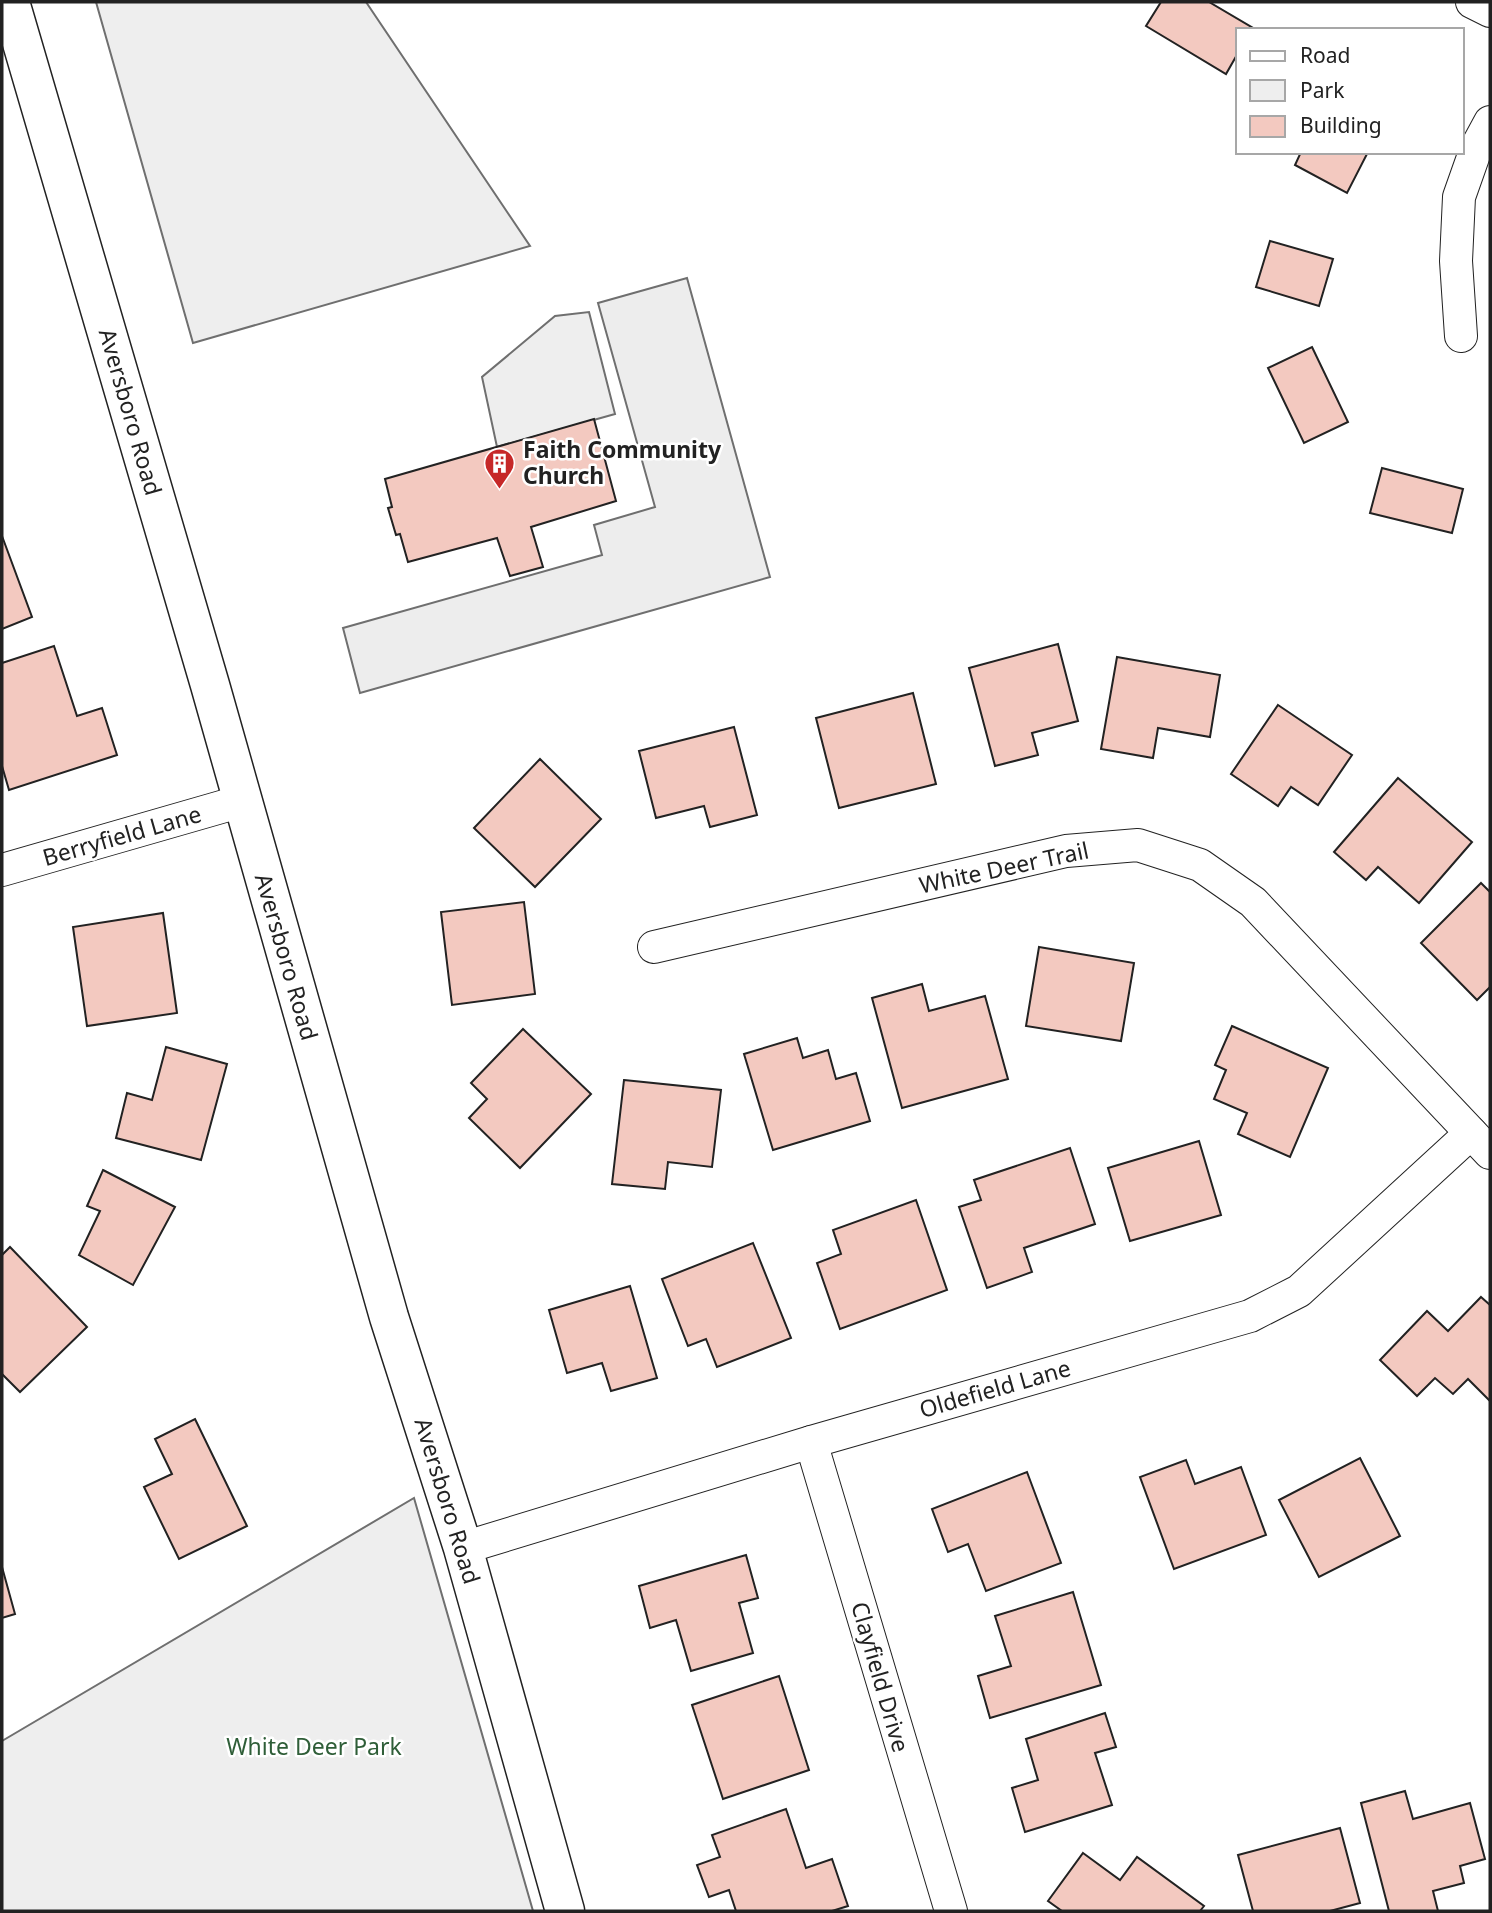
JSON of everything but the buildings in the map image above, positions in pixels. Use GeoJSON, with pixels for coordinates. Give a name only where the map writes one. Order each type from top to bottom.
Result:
{"type":"FeatureCollection","features":[{"type":"Feature","properties":{"kind":"street","name":"Aversboro Road"},"geometry":{"type":"LineString","coordinates":[[10,2],[389,1317],[463,1548],[565,1911]]}},
{"type":"Feature","properties":{"kind":"street"},"geometry":{"type":"LineString","coordinates":[[1472,2],[1490,11]]}},
{"type":"Feature","properties":{"kind":"street"},"geometry":{"type":"LineString","coordinates":[[1461,336],[1456,261],[1459,197],[1477,146],[1490,122]]}},
{"type":"Feature","properties":{"kind":"street","name":"Berryfield Lane"},"geometry":{"type":"LineString","coordinates":[[2,870],[242,802]]}},
{"type":"Feature","properties":{"kind":"street","name":"White Deer Trail"},"geometry":{"type":"LineString","coordinates":[[654,947],[1066,851],[1138,845],[1200,865],[1253,902],[1481,1143]]}},
{"type":"Feature","properties":{"kind":"street","name":"Oldefield Lane"},"geometry":{"type":"LineString","coordinates":[[463,1548],[811,1442],[1250,1316],[1298,1291],[1481,1143]]}},
{"type":"Feature","properties":{"kind":"street","name":"Clayfield Drive"},"geometry":{"type":"LineString","coordinates":[[811,1442],[951,1911]]}},
{"type":"Feature","properties":{"kind":"green space"},"geometry":{"type":"Polygon","coordinates":[[[96,2],[366,2],[530,246],[193,343],[96,2]]]}},
{"type":"Feature","properties":{"kind":"green space"},"geometry":{"type":"Polygon","coordinates":[[[589,312],[615,414],[497,447],[482,377],[555,316],[589,312]]]}},
{"type":"Feature","properties":{"kind":"green space","name":"White Deer Park"},"geometry":{"type":"Polygon","coordinates":[[[414,1498],[533,1911],[2,1911],[2,1741],[414,1498]]]}},
{"type":"Feature","properties":{"kind":"shaded area"},"geometry":{"type":"Polygon","coordinates":[[[687,278],[770,577],[360,693],[343,628],[602,555],[594,525],[655,507],[598,303],[687,278]]]}},
{"type":"Feature","properties":{"kind":"place","name":"Faith Community Church"},"geometry":{"type":"Point","coordinates":[500,490]}}]}
